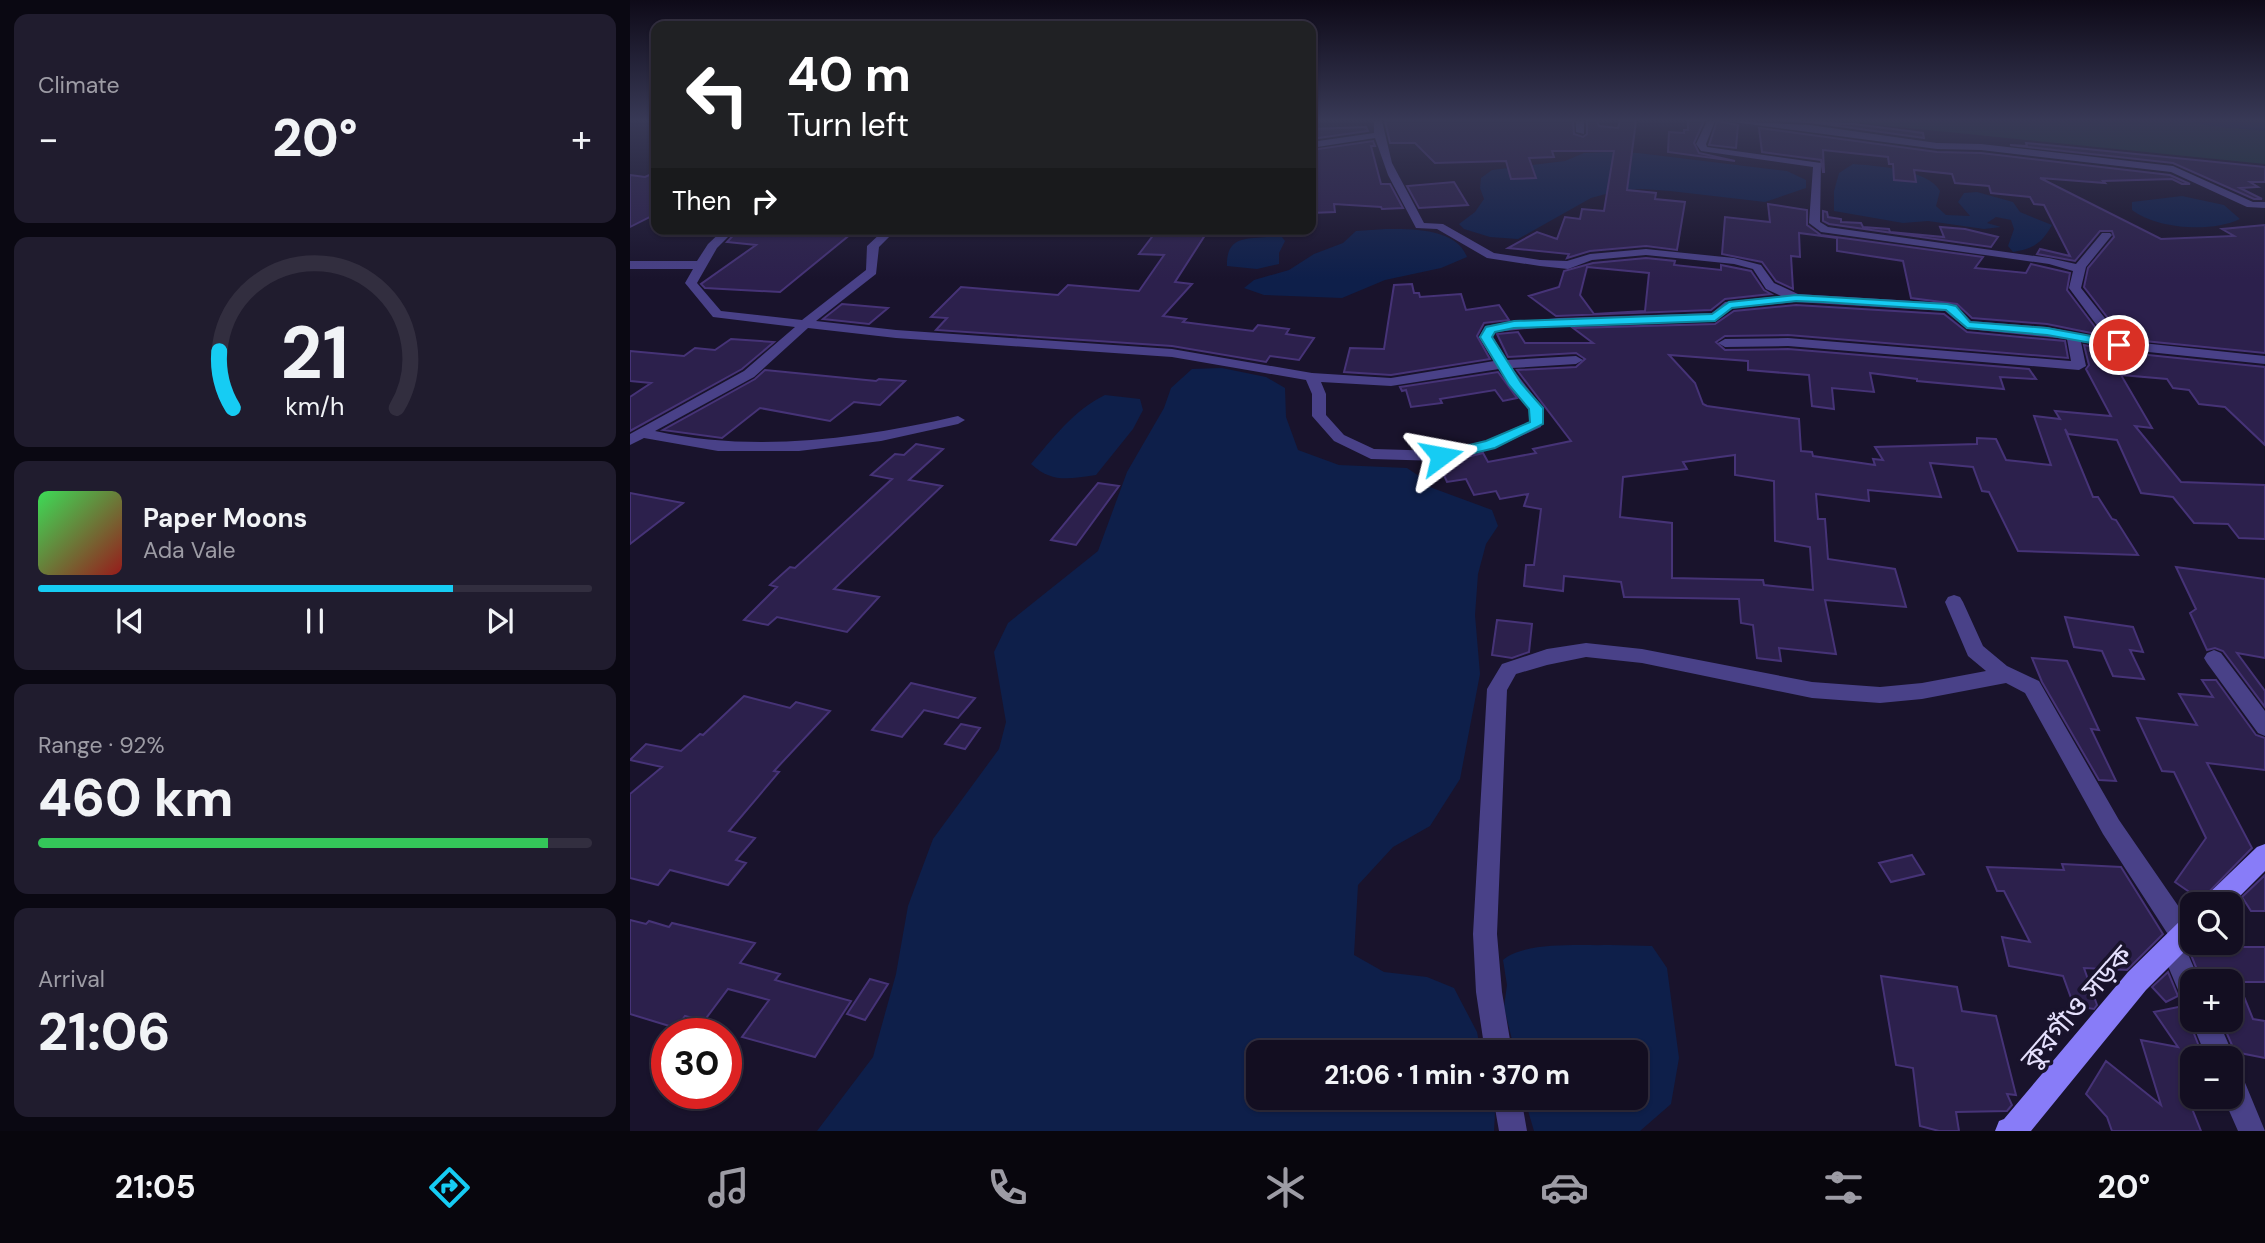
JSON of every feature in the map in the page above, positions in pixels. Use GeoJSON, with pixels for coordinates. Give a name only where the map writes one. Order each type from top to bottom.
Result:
{"type":"FeatureCollection","features":[{"type":"Feature","properties":{"kind":"street"},"geometry":{"type":"LineString","coordinates":[[1392,174],[1415,212],[1420,226],[1439,226],[1491,256],[1568,265],[1590,257],[1646,252],[1734,261],[1758,267],[1770,286],[1796,298]]}},
{"type":"Feature","properties":{"kind":"street"},"geometry":{"type":"LineString","coordinates":[[1816,174],[1818,204],[1814,223],[1825,230],[2049,261],[2081,269]]}},
{"type":"Feature","properties":{"kind":"street"},"geometry":{"type":"LineString","coordinates":[[2183,174],[2251,205],[2265,205]]}},
{"type":"Feature","properties":{"kind":"street"},"geometry":{"type":"LineString","coordinates":[[724,235],[712,246],[691,283],[717,314],[895,334],[1172,353],[1312,377],[1391,382],[1502,364],[1576,360]]}},
{"type":"Feature","properties":{"kind":"street"},"geometry":{"type":"LineString","coordinates":[[635,437],[749,374],[805,324],[872,271],[873,246],[885,235]]}},
{"type":"Feature","properties":{"kind":"street"},"geometry":{"type":"LineString","coordinates":[[2106,235],[2074,282],[2075,288],[2119,345]]}},
{"type":"Feature","properties":{"kind":"street"},"geometry":{"type":"LineString","coordinates":[[630,265],[701,265]]}},
{"type":"Feature","properties":{"kind":"street"},"geometry":{"type":"LineString","coordinates":[[1312,377],[1319,394],[1319,416],[1339,438],[1371,454],[1441,456],[1490,445],[1536,424],[1536,408],[1502,364],[1486,337],[1490,329],[1559,322],[1715,317],[1729,305],[1796,298],[1947,307],[1967,325],[2073,335],[2119,345],[2265,360]]}},
{"type":"Feature","properties":{"kind":"street"},"geometry":{"type":"LineString","coordinates":[[1725,343],[1788,342],[2079,366],[2073,335]]}},
{"type":"Feature","properties":{"kind":"street"},"geometry":{"type":"LineString","coordinates":[[635,437],[706,447],[759,447],[864,440],[958,420]]}},
{"type":"Feature","properties":{"kind":"street"},"geometry":{"type":"LineString","coordinates":[[1954,602],[1975,651],[2007,675],[2032,687],[2111,827],[2180,931]]}},
{"type":"Feature","properties":{"kind":"street"},"geometry":{"type":"LineString","coordinates":[[1497,1040],[1489,992],[1485,934],[1497,689],[1509,669],[1547,657],[1586,650],[1642,656],[1812,690],[1880,695],[1922,691],[2007,675]]}},
{"type":"Feature","properties":{"kind":"street"},"geometry":{"type":"LineString","coordinates":[[2214,659],[2265,727]]}},
{"type":"Feature","properties":{"kind":"street"},"geometry":{"type":"LineString","coordinates":[[2227,892],[2265,855]]}},
{"type":"Feature","properties":{"kind":"street","name":"কুরগাঁও সড়ক"},"geometry":{"type":"LineString","coordinates":[[2009,1131],[2014,1129],[2137,981],[2180,939]]}},
{"type":"Feature","properties":{"kind":"street"},"geometry":{"type":"LineString","coordinates":[[2242,1109],[2252,1131]]}},
{"type":"Feature","properties":{"kind":"street"},"geometry":{"type":"LineString","coordinates":[[1509,1110],[1513,1131]]}},
{"type":"Feature","properties":{"kind":"water"},"geometry":{"type":"Polygon","coordinates":[[[1487,174],[1793,174],[1806,180],[1806,188],[1765,202],[1670,191],[1617,191],[1591,198],[1518,239],[1490,237],[1464,229],[1459,224],[1475,212],[1484,199],[1480,188],[1481,178],[1487,174]]]}},
{"type":"Feature","properties":{"kind":"water"},"geometry":{"type":"Polygon","coordinates":[[[1839,174],[1915,174],[1934,184],[1940,191],[1936,206],[1946,215],[1970,216],[1958,202],[1964,193],[1977,192],[2013,202],[2020,212],[2052,225],[2036,244],[2013,252],[2008,246],[2014,229],[2011,220],[1996,217],[1987,223],[2001,227],[1984,229],[1928,221],[1903,223],[1834,211],[1834,191],[1839,174]]]}},
{"type":"Feature","properties":{"kind":"water"},"geometry":{"type":"Polygon","coordinates":[[[2182,196],[2224,205],[2240,219],[2214,226],[2184,227],[2155,221],[2132,210],[2132,202],[2182,196]]]}},
{"type":"Feature","properties":{"kind":"water"},"geometry":{"type":"Polygon","coordinates":[[[1420,230],[1443,235],[1461,247],[1467,257],[1441,268],[1385,280],[1342,298],[1264,295],[1244,288],[1254,280],[1289,270],[1314,254],[1343,243],[1356,231],[1420,230]]]}},
{"type":"Feature","properties":{"kind":"water"},"geometry":{"type":"Polygon","coordinates":[[[1273,236],[1282,237],[1285,241],[1279,253],[1279,264],[1257,269],[1227,266],[1228,255],[1235,243],[1273,236]]]}},
{"type":"Feature","properties":{"kind":"water"},"geometry":{"type":"Polygon","coordinates":[[[1222,368],[1266,377],[1285,388],[1286,417],[1298,450],[1339,465],[1407,468],[1427,486],[1492,510],[1498,526],[1486,544],[1478,574],[1475,615],[1480,674],[1460,779],[1430,826],[1393,847],[1358,885],[1354,955],[1384,972],[1427,977],[1454,988],[1479,1040],[1246,1040],[1246,1110],[1494,1110],[1494,1131],[817,1131],[873,1057],[896,974],[908,906],[933,839],[999,749],[1006,722],[994,652],[1008,623],[1098,551],[1127,472],[1164,408],[1171,388],[1192,369],[1222,368]]]}},
{"type":"Feature","properties":{"kind":"water"},"geometry":{"type":"Polygon","coordinates":[[[1105,395],[1140,399],[1143,410],[1133,429],[1096,475],[1053,477],[1031,464],[1074,417],[1105,395]]]}},
{"type":"Feature","properties":{"kind":"water"},"geometry":{"type":"Polygon","coordinates":[[[1569,945],[1652,946],[1667,968],[1679,1058],[1671,1104],[1640,1131],[1534,1131],[1528,1110],[1648,1110],[1648,1040],[1512,1040],[1504,1007],[1507,985],[1503,960],[1525,950],[1569,945]]]}},
{"type":"Feature","properties":{"kind":"building"},"geometry":{"type":"Polygon","coordinates":[[[651,174],[651,216],[630,227],[630,175],[645,177],[651,174]]]}},
{"type":"Feature","properties":{"kind":"building"},"geometry":{"type":"Polygon","coordinates":[[[1316,174],[1378,174],[1381,184],[1390,184],[1403,208],[1382,209],[1334,204],[1335,212],[1316,213],[1316,174]]]}},
{"type":"Feature","properties":{"kind":"building"},"geometry":{"type":"Polygon","coordinates":[[[1510,174],[1535,174],[1536,178],[1511,179],[1510,174]]]}},
{"type":"Feature","properties":{"kind":"building"},"geometry":{"type":"Polygon","coordinates":[[[1610,174],[1629,174],[1627,190],[1656,193],[1655,199],[1685,202],[1677,250],[1646,246],[1590,251],[1567,258],[1569,254],[1508,248],[1537,232],[1557,239],[1565,217],[1580,219],[1582,209],[1604,211],[1610,174]]]}},
{"type":"Feature","properties":{"kind":"building"},"geometry":{"type":"Polygon","coordinates":[[[1894,174],[1915,174],[1916,182],[1894,180],[1894,174]]]}},
{"type":"Feature","properties":{"kind":"building"},"geometry":{"type":"Polygon","coordinates":[[[1950,174],[2170,175],[2190,184],[2182,184],[2172,179],[2103,181],[2105,183],[2040,178],[2161,239],[2234,236],[2222,229],[2265,225],[2265,353],[2124,339],[2084,287],[2088,268],[2114,237],[2112,231],[2100,231],[2075,261],[2037,254],[2040,249],[2070,256],[2044,205],[2034,204],[2030,197],[1991,193],[1989,186],[1955,183],[1950,174]]]}},
{"type":"Feature","properties":{"kind":"building"},"geometry":{"type":"Polygon","coordinates":[[[2197,174],[2265,174],[2265,182],[2250,182],[2258,187],[2240,188],[2262,199],[2254,199],[2197,174]]]}},
{"type":"Feature","properties":{"kind":"building"},"geometry":{"type":"Polygon","coordinates":[[[1454,182],[1468,205],[1419,208],[1407,186],[1454,182]]]}},
{"type":"Feature","properties":{"kind":"building"},"geometry":{"type":"Polygon","coordinates":[[[1768,204],[1807,210],[1807,225],[1821,235],[1983,257],[1975,268],[2026,273],[2031,264],[2070,273],[2067,290],[2101,335],[2047,324],[1972,318],[1957,304],[1911,298],[1903,261],[1837,251],[1837,238],[1799,233],[1800,257],[1791,256],[1793,289],[1776,281],[1762,262],[1722,254],[1725,217],[1770,222],[1768,204]]]}},
{"type":"Feature","properties":{"kind":"building"},"geometry":{"type":"Polygon","coordinates":[[[1823,211],[1827,212],[1828,217],[1841,219],[1841,222],[1861,223],[1863,227],[1889,229],[1890,232],[1944,237],[1940,227],[1965,229],[1998,237],[1991,247],[1829,224],[1823,221],[1823,211]]]}},
{"type":"Feature","properties":{"kind":"building"},"geometry":{"type":"Polygon","coordinates":[[[733,235],[850,235],[780,292],[705,288],[701,284],[756,245],[727,242],[733,235]]]}},
{"type":"Feature","properties":{"kind":"building"},"geometry":{"type":"Polygon","coordinates":[[[1153,235],[1205,235],[1175,282],[1192,284],[1163,316],[1186,319],[1183,322],[1253,331],[1258,325],[1289,329],[1286,334],[1314,338],[1299,360],[1270,356],[1266,362],[1172,346],[936,330],[947,318],[931,317],[961,287],[1058,295],[1068,285],[1139,291],[1164,255],[1139,254],[1153,235]]]}},
{"type":"Feature","properties":{"kind":"building"},"geometry":{"type":"Polygon","coordinates":[[[1646,258],[1675,261],[1674,265],[1721,270],[1721,265],[1751,271],[1764,290],[1771,294],[1725,299],[1711,310],[1556,316],[1529,296],[1559,287],[1564,271],[1593,263],[1646,258]],[[1587,267],[1580,295],[1594,314],[1645,311],[1649,273],[1587,267]]]}},
{"type":"Feature","properties":{"kind":"building"},"geometry":{"type":"Polygon","coordinates":[[[1412,284],[1414,293],[1419,293],[1420,297],[1461,294],[1466,310],[1499,305],[1509,320],[1484,323],[1477,336],[1490,359],[1391,375],[1344,372],[1350,348],[1384,349],[1394,285],[1412,284]]]}},
{"type":"Feature","properties":{"kind":"building"},"geometry":{"type":"Polygon","coordinates":[[[842,304],[888,308],[869,324],[823,319],[842,304]]]}},
{"type":"Feature","properties":{"kind":"building"},"geometry":{"type":"Polygon","coordinates":[[[1796,305],[1944,314],[1967,332],[2065,341],[2068,358],[1788,335],[1725,336],[1716,342],[1725,350],[1788,349],[2029,369],[2036,379],[2000,377],[2004,389],[1917,381],[1870,373],[1874,392],[1832,388],[1834,409],[1812,406],[1809,375],[1748,370],[1748,361],[1669,355],[1695,383],[1703,404],[1799,419],[1801,451],[1812,452],[1813,456],[1875,465],[1873,459],[1883,460],[1875,447],[1977,444],[1977,438],[1996,439],[2006,460],[2051,465],[2034,416],[2060,419],[2055,411],[2111,416],[2086,369],[2089,365],[2084,345],[2119,352],[2265,367],[2265,445],[2225,407],[2199,404],[2189,390],[2173,388],[2167,379],[2121,375],[2152,428],[2135,426],[2181,482],[2265,485],[2265,539],[2239,538],[2228,524],[2194,523],[2173,497],[2141,493],[2117,440],[2068,434],[2065,429],[2093,497],[2098,497],[2112,519],[2116,520],[2138,555],[2018,551],[1989,492],[1982,491],[1973,467],[1930,463],[1941,497],[1868,490],[1869,501],[1816,494],[1818,519],[1825,519],[1828,559],[1895,569],[1906,607],[1825,600],[1836,654],[1779,648],[1781,661],[1757,658],[1753,625],[1741,623],[1739,599],[1624,597],[1621,582],[1564,576],[1563,591],[1524,586],[1526,565],[1534,565],[1541,509],[1524,506],[1528,494],[1500,499],[1496,491],[1474,495],[1466,479],[1447,482],[1439,464],[1483,453],[1488,462],[1536,453],[1533,449],[1571,441],[1517,370],[1576,367],[1585,359],[1576,353],[1508,357],[1497,334],[1518,332],[1525,343],[1593,343],[1573,328],[1715,324],[1734,311],[1796,305]],[[1735,455],[1683,462],[1687,469],[1623,477],[1620,517],[1672,523],[1672,578],[1763,580],[1764,585],[1813,590],[1810,547],[1775,541],[1774,481],[1735,475],[1735,455]]]}},
{"type":"Feature","properties":{"kind":"building"},"geometry":{"type":"Polygon","coordinates":[[[731,339],[774,342],[742,369],[630,431],[630,397],[651,383],[630,381],[630,351],[684,356],[695,348],[715,350],[731,339]]]}},
{"type":"Feature","properties":{"kind":"building"},"geometry":{"type":"Polygon","coordinates":[[[765,370],[876,381],[905,381],[880,405],[854,402],[830,421],[760,408],[722,438],[663,430],[755,379],[765,370]]]}},
{"type":"Feature","properties":{"kind":"building"},"geometry":{"type":"Polygon","coordinates":[[[1498,372],[1517,398],[1503,401],[1495,390],[1440,399],[1442,403],[1411,407],[1406,390],[1402,391],[1400,387],[1498,372]]]}},
{"type":"Feature","properties":{"kind":"building"},"geometry":{"type":"Polygon","coordinates":[[[916,444],[943,449],[909,480],[942,486],[834,589],[879,597],[847,632],[777,617],[768,625],[744,620],[777,587],[770,585],[790,567],[795,568],[892,479],[871,475],[895,454],[904,455],[916,444]]]}},
{"type":"Feature","properties":{"kind":"building"},"geometry":{"type":"Polygon","coordinates":[[[1098,483],[1119,486],[1076,545],[1051,540],[1098,483]]]}},
{"type":"Feature","properties":{"kind":"building"},"geometry":{"type":"Polygon","coordinates":[[[630,493],[683,503],[630,544],[630,493]]]}},
{"type":"Feature","properties":{"kind":"building"},"geometry":{"type":"Polygon","coordinates":[[[2176,567],[2265,579],[2265,658],[2237,653],[2265,691],[2265,707],[2223,651],[2215,648],[2207,650],[2190,613],[2196,609],[2176,567]]]}},
{"type":"Feature","properties":{"kind":"building"},"geometry":{"type":"Polygon","coordinates":[[[2065,617],[2133,627],[2143,652],[2130,650],[2144,679],[2113,676],[2102,651],[2074,647],[2065,617]]]}},
{"type":"Feature","properties":{"kind":"building"},"geometry":{"type":"Polygon","coordinates":[[[1497,620],[1532,624],[1529,652],[1512,658],[1492,655],[1497,620]]]}},
{"type":"Feature","properties":{"kind":"building"},"geometry":{"type":"Polygon","coordinates":[[[2032,658],[2067,661],[2099,730],[2091,729],[2116,781],[2099,780],[2042,682],[2032,658]]]}},
{"type":"Feature","properties":{"kind":"building"},"geometry":{"type":"Polygon","coordinates":[[[2202,680],[2216,680],[2256,735],[2265,738],[2265,770],[2207,763],[2252,848],[2209,892],[2189,892],[2175,882],[2206,838],[2174,772],[2162,771],[2137,718],[2197,725],[2179,694],[2213,697],[2202,680]]]}},
{"type":"Feature","properties":{"kind":"building"},"geometry":{"type":"Polygon","coordinates":[[[911,683],[975,698],[958,718],[924,710],[902,737],[872,730],[911,683]]]}},
{"type":"Feature","properties":{"kind":"building"},"geometry":{"type":"Polygon","coordinates":[[[744,696],[790,708],[796,702],[830,711],[774,771],[779,772],[729,831],[755,838],[736,860],[746,863],[728,885],[670,870],[658,885],[630,878],[630,794],[662,767],[630,760],[646,744],[681,751],[700,734],[703,735],[744,696]]]}},
{"type":"Feature","properties":{"kind":"building"},"geometry":{"type":"Polygon","coordinates":[[[961,724],[980,728],[965,749],[945,744],[961,724]]]}},
{"type":"Feature","properties":{"kind":"building"},"geometry":{"type":"Polygon","coordinates":[[[1912,855],[1924,874],[1891,882],[1879,863],[1912,855]]]}},
{"type":"Feature","properties":{"kind":"building"},"geometry":{"type":"Polygon","coordinates":[[[2062,864],[2121,867],[2163,934],[2127,970],[2084,968],[2097,1005],[2094,1009],[2074,1006],[2063,976],[2009,966],[2002,937],[2030,942],[2004,891],[1997,891],[1987,867],[2064,870],[2062,864]]]}},
{"type":"Feature","properties":{"kind":"building"},"geometry":{"type":"Polygon","coordinates":[[[2265,875],[2265,911],[2251,911],[2243,896],[2265,875]]]}},
{"type":"Feature","properties":{"kind":"building"},"geometry":{"type":"Polygon","coordinates":[[[630,920],[646,924],[649,921],[669,927],[672,923],[755,943],[740,963],[780,974],[775,980],[851,1001],[815,1057],[742,1037],[769,1000],[728,989],[706,1018],[685,1016],[651,1018],[651,1020],[630,1014],[630,920]]]}},
{"type":"Feature","properties":{"kind":"building"},"geometry":{"type":"Polygon","coordinates":[[[2243,947],[2265,947],[2265,982],[2243,982],[2243,969],[2197,969],[2191,955],[2243,955],[2243,947]]]}},
{"type":"Feature","properties":{"kind":"building"},"geometry":{"type":"Polygon","coordinates":[[[2168,972],[2178,996],[2166,1002],[2152,987],[2168,972]]]}},
{"type":"Feature","properties":{"kind":"building"},"geometry":{"type":"Polygon","coordinates":[[[1881,976],[1957,987],[1962,1011],[1996,1016],[2016,1095],[2007,1094],[2012,1105],[2007,1111],[1956,1112],[1959,1131],[1939,1131],[1920,1126],[1913,1068],[1896,1065],[1881,976]]]}},
{"type":"Feature","properties":{"kind":"building"},"geometry":{"type":"Polygon","coordinates":[[[870,979],[888,984],[865,1020],[847,1014],[870,979]]]}},
{"type":"Feature","properties":{"kind":"building"},"geometry":{"type":"Polygon","coordinates":[[[2243,994],[2253,1019],[2265,1021],[2265,1058],[2243,1054],[2243,1046],[2232,1046],[2226,1032],[2243,1032],[2243,994]]]}},
{"type":"Feature","properties":{"kind":"building"},"geometry":{"type":"Polygon","coordinates":[[[2180,1007],[2180,1032],[2193,1032],[2199,1046],[2180,1046],[2180,1109],[2193,1109],[2201,1131],[2112,1131],[2107,1117],[2086,1094],[2106,1061],[2161,1105],[2141,1040],[2178,1047],[2154,1012],[2180,1007]]]}},
{"type":"Feature","properties":{"kind":"route"},"geometry":{"type":"LineString","coordinates":[[1441,456],[1490,445],[1536,424],[1536,408],[1516,385],[1486,337],[1490,329],[1514,325],[1715,317],[1729,305],[1823,298],[1947,307],[1967,325],[2047,331],[2119,345]]}}]}
